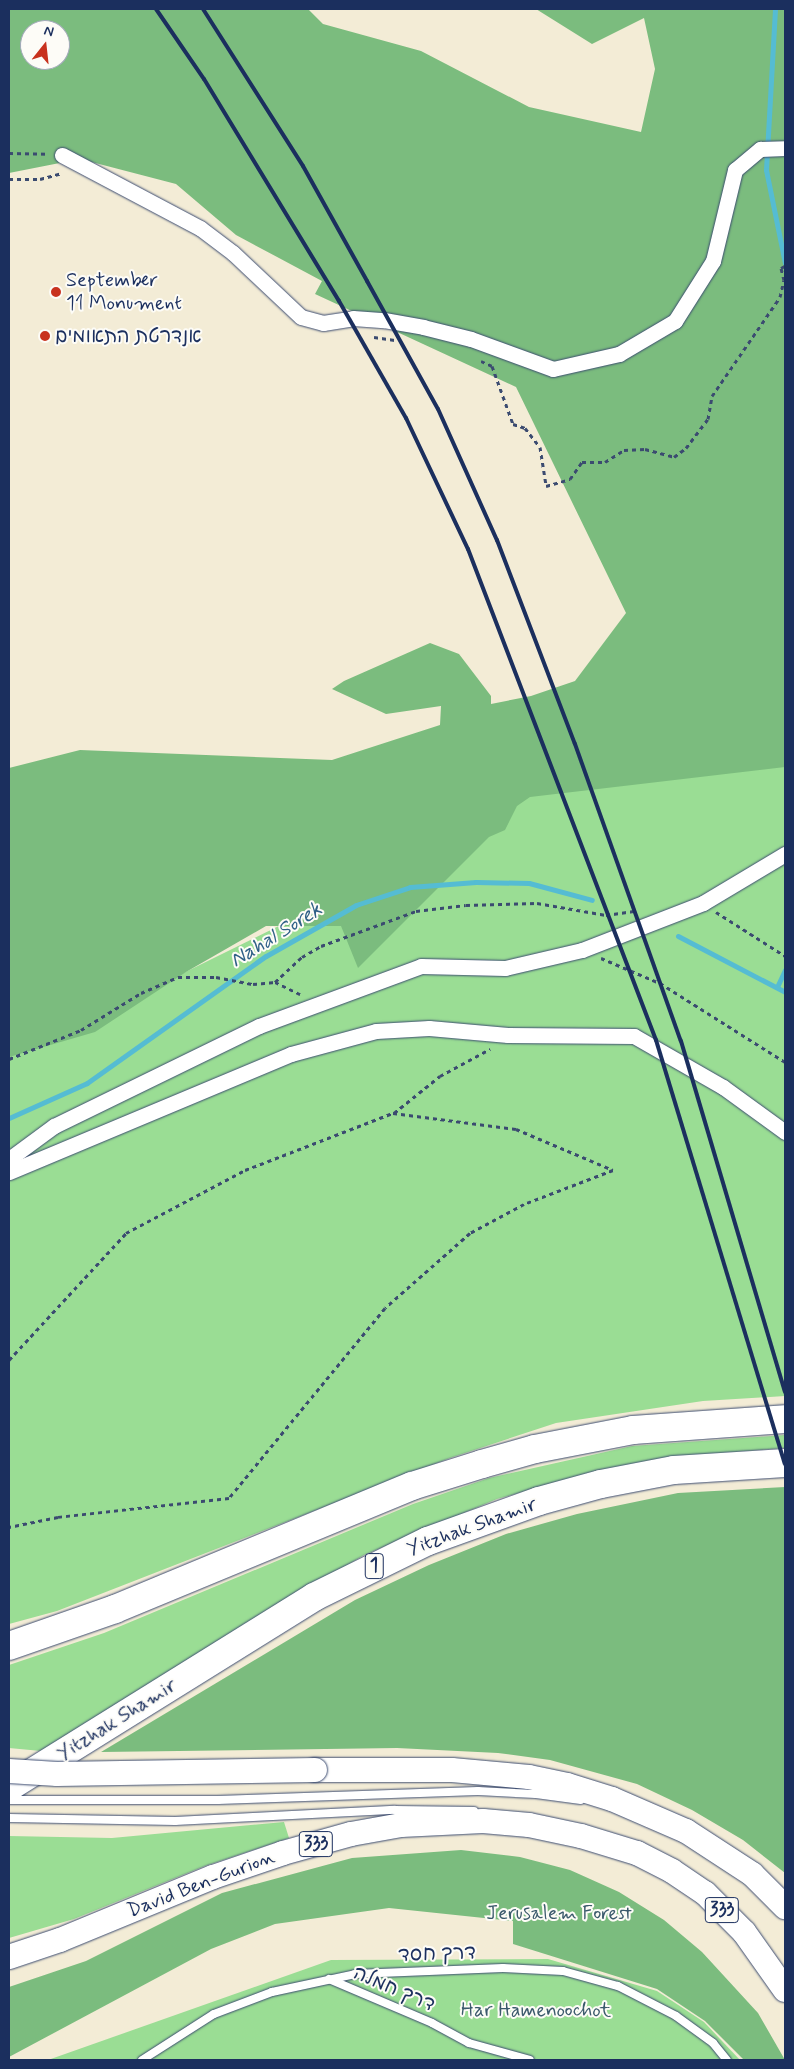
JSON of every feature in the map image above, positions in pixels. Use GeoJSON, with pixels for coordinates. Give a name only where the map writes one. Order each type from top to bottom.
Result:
{"type":"FeatureCollection","features":[{"type":"Feature","properties":{"kind":"highway"},"geometry":{"type":"LineString","coordinates":[[9,1646],[115,1609],[412,1486],[536,1448],[633,1430],[785,1419]]}},
{"type":"Feature","properties":{"kind":"highway","name":"Yitzhak Shamir"},"geometry":{"type":"LineString","coordinates":[[9,1787],[314,1597],[428,1541],[539,1501],[601,1484],[674,1470],[785,1463]]}},
{"type":"Feature","properties":{"kind":"main road","name":"333"},"geometry":{"type":"LineString","coordinates":[[9,1771],[57,1774],[452,1770],[529,1777],[612,1799],[686,1831],[752,1874],[785,1907]]}},
{"type":"Feature","properties":{"kind":"main road","name":"David Ben-Gurion"},"geometry":{"type":"LineString","coordinates":[[9,1957],[60,1940],[214,1877],[283,1853],[401,1825],[458,1821],[529,1825],[637,1853],[705,1893],[744,1932],[785,1990]]}},
{"type":"Feature","properties":{"kind":"street"},"geometry":{"type":"LineString","coordinates":[[62,155],[200,228],[265,281],[301,317],[323,322],[353,318],[384,320],[422,327],[471,339],[553,368],[619,354],[675,321],[713,261],[735,170],[760,149],[785,148]]}},
{"type":"Feature","properties":{"kind":"street"},"geometry":{"type":"LineString","coordinates":[[9,1159],[54,1126],[259,1026],[421,966],[505,968],[582,950],[703,903],[785,854]]}},
{"type":"Feature","properties":{"kind":"street"},"geometry":{"type":"LineString","coordinates":[[9,1172],[291,1054],[376,1031],[429,1028],[508,1034],[634,1036],[723,1088],[785,1132]]}},
{"type":"Feature","properties":{"kind":"lane"},"geometry":{"type":"LineString","coordinates":[[9,1800],[218,1800],[478,1791],[536,1794],[593,1802],[686,1831]]}},
{"type":"Feature","properties":{"kind":"lane"},"geometry":{"type":"LineString","coordinates":[[9,1818],[219,1819],[395,1810],[478,1811],[565,1826],[637,1853]]}},
{"type":"Feature","properties":{"kind":"lane","name":"דרך חסד"},"geometry":{"type":"LineString","coordinates":[[142,2060],[214,2014],[272,1992],[355,1974],[503,1968],[563,1970],[618,1986],[676,2016],[713,2043],[727,2060]]}},
{"type":"Feature","properties":{"kind":"lane","name":"דרך חמלה"},"geometry":{"type":"LineString","coordinates":[[329,1979],[432,2023],[469,2043],[530,2060]]}},
{"type":"Feature","properties":{"kind":"path"},"geometry":{"type":"LineString","coordinates":[[9,153],[62,155],[65,172]]}},
{"type":"Feature","properties":{"kind":"path"},"geometry":{"type":"LineString","coordinates":[[275,982],[302,957],[321,946],[416,911],[466,905],[537,903],[606,915],[645,910]]}},
{"type":"Feature","properties":{"kind":"path"},"geometry":{"type":"LineString","coordinates":[[703,903],[785,956]]}},
{"type":"Feature","properties":{"kind":"path"},"geometry":{"type":"LineString","coordinates":[[582,950],[660,983],[785,1062]]}},
{"type":"Feature","properties":{"kind":"path"},"geometry":{"type":"LineString","coordinates":[[9,1059],[81,1030],[141,993],[178,977],[216,977],[253,984],[275,982],[318,1005]]}},
{"type":"Feature","properties":{"kind":"path"},"geometry":{"type":"LineString","coordinates":[[9,1360],[126,1232],[245,1170],[393,1113],[440,1076],[485,1054],[508,1034]]}},
{"type":"Feature","properties":{"kind":"path"},"geometry":{"type":"LineString","coordinates":[[9,1527],[58,1517],[229,1498],[385,1308],[470,1233],[524,1204],[613,1170],[516,1129],[393,1113]]}},
{"type":"Feature","properties":{"kind":"green space"},"geometry":{"type":"Polygon","coordinates":[[[9,9],[308,9],[323,24],[421,51],[529,107],[641,132],[655,69],[644,18],[592,44],[536,9],[785,9],[785,767],[530,797],[517,806],[505,830],[489,837],[358,968],[341,926],[266,926],[186,972],[95,1032],[9,1057],[9,768],[80,750],[332,760],[440,725],[441,706],[386,714],[332,689],[344,681],[430,643],[459,654],[491,696],[491,704],[531,696],[575,681],[626,613],[516,387],[315,294],[322,281],[236,235],[176,184],[80,159],[9,173],[9,9]]]}},
{"type":"Feature","properties":{"kind":"green space"},"geometry":{"type":"Polygon","coordinates":[[[785,756],[785,1396],[703,1401],[556,1423],[450,1458],[57,1611],[9,1624],[9,1048],[90,1019],[297,917],[515,797],[785,756]]]}},
{"type":"Feature","properties":{"kind":"green space"},"geometry":{"type":"Polygon","coordinates":[[[785,1435],[785,1448],[672,1457],[606,1469],[497,1499],[364,1555],[41,1751],[9,1748],[9,1665],[104,1633],[413,1504],[489,1478],[632,1446],[785,1435]]]}},
{"type":"Feature","properties":{"kind":"green space"},"geometry":{"type":"Polygon","coordinates":[[[785,1487],[785,1873],[743,1840],[692,1810],[637,1784],[550,1760],[498,1753],[397,1748],[101,1752],[355,1600],[429,1565],[506,1534],[577,1514],[678,1493],[785,1487]]]}},
{"type":"Feature","properties":{"kind":"green space"},"geometry":{"type":"Polygon","coordinates":[[[284,1822],[289,1838],[205,1866],[74,1919],[9,1938],[9,1836],[112,1838],[284,1822]]]}},
{"type":"Feature","properties":{"kind":"green space","name":"Jerusalem Forest"},"geometry":{"type":"Polygon","coordinates":[[[461,1850],[520,1857],[570,1870],[619,1892],[664,1920],[702,1952],[758,2013],[785,2060],[744,2060],[705,2021],[657,1989],[513,1944],[513,1921],[389,1908],[275,1924],[211,1949],[9,2057],[9,1987],[86,1961],[222,1893],[352,1858],[461,1850]]]}},
{"type":"Feature","properties":{"kind":"green space","name":"Har Hamenoochot"},"geometry":{"type":"Polygon","coordinates":[[[548,1959],[657,1991],[704,2022],[740,2060],[48,2060],[331,1960],[548,1959]]]}},
{"type":"Feature","properties":{"kind":"waterway"},"geometry":{"type":"LineString","coordinates":[[775,9],[766,170],[785,263]]}},
{"type":"Feature","properties":{"kind":"waterway","name":"Nahal Sorek"},"geometry":{"type":"LineString","coordinates":[[9,1118],[87,1083],[266,956],[356,905],[410,887],[476,882],[529,883],[592,900]]}},
{"type":"Feature","properties":{"kind":"waterway","name":"Nahal Sorek"},"geometry":{"type":"LineString","coordinates":[[678,936],[785,992]]}},
{"type":"Feature","properties":{"kind":"waterway"},"geometry":{"type":"LineString","coordinates":[[777,987],[785,970]]}},
{"type":"Feature","properties":{"kind":"railway"},"geometry":{"type":"LineString","coordinates":[[156,9],[204,79],[339,301],[406,418],[468,549],[656,1040],[785,1464]]}},
{"type":"Feature","properties":{"kind":"railway"},"geometry":{"type":"LineString","coordinates":[[203,9],[303,166],[438,409],[497,540],[575,744],[681,1041],[785,1392]]}},
{"type":"Feature","properties":{"kind":"place","name":"September 11 Monument"},"geometry":{"type":"Point","coordinates":[56,292]}},
{"type":"Feature","properties":{"kind":"place","name":"אנדרטת התאומים"},"geometry":{"type":"Point","coordinates":[45,336]}}]}
